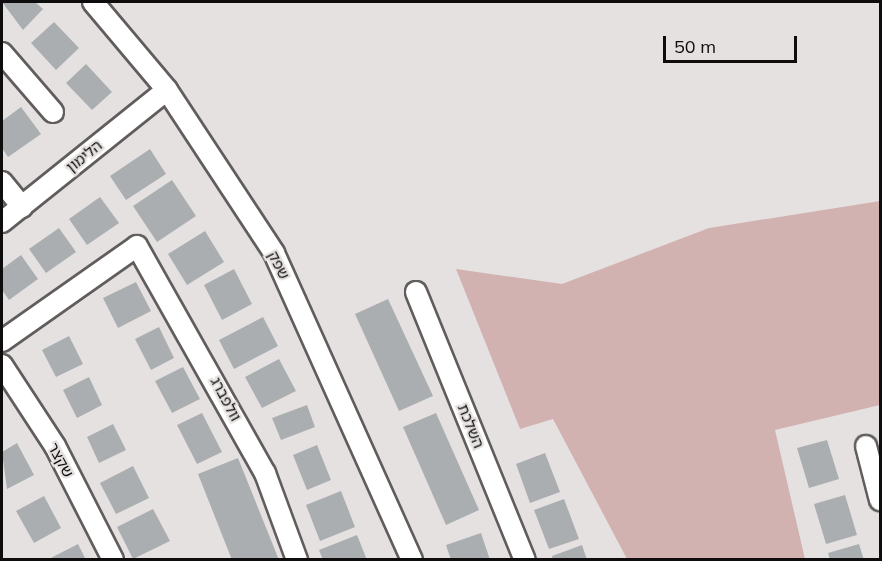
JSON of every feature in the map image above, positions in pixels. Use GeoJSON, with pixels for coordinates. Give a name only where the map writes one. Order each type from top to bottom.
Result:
{"type":"FeatureCollection","features":[{"type":"Feature","properties":{"kind":"street","name":"שפק"},"geometry":{"type":"LineString","coordinates":[[93,2],[167,90],[273,253],[412,560]]}},
{"type":"Feature","properties":{"kind":"street"},"geometry":{"type":"LineString","coordinates":[[4,61],[53,112]]}},
{"type":"Feature","properties":{"kind":"street","name":"הלימון"},"geometry":{"type":"LineString","coordinates":[[2,222],[167,90]]}},
{"type":"Feature","properties":{"kind":"street"},"geometry":{"type":"LineString","coordinates":[[2,182],[21,207]]}},
{"type":"Feature","properties":{"kind":"street","name":"וולפברג"},"geometry":{"type":"LineString","coordinates":[[2,341],[137,246],[265,473],[297,560]]}},
{"type":"Feature","properties":{"kind":"street","name":"השלכת"},"geometry":{"type":"LineString","coordinates":[[416,292],[525,560]]}},
{"type":"Feature","properties":{"kind":"street","name":"שקצר"},"geometry":{"type":"LineString","coordinates":[[2,365],[55,446],[113,560]]}},
{"type":"Feature","properties":{"kind":"street"},"geometry":{"type":"LineString","coordinates":[[866,446],[880,500]]}},
{"type":"Feature","properties":{"kind":"shaded area"},"geometry":{"type":"Polygon","coordinates":[[[880,201],[880,405],[775,430],[805,559],[627,559],[553,419],[520,429],[456,269],[562,284],[709,228],[880,201]]]}},
{"type":"Feature","properties":{"kind":"building"},"geometry":{"type":"Polygon","coordinates":[[[2,2],[35,2],[43,9],[23,30],[2,2]]]}},
{"type":"Feature","properties":{"kind":"building"},"geometry":{"type":"Polygon","coordinates":[[[54,22],[79,48],[56,70],[31,43],[54,22]]]}},
{"type":"Feature","properties":{"kind":"building"},"geometry":{"type":"Polygon","coordinates":[[[86,64],[112,92],[92,110],[66,83],[86,64]]]}},
{"type":"Feature","properties":{"kind":"building"},"geometry":{"type":"Polygon","coordinates":[[[21,107],[41,134],[8,157],[2,148],[2,121],[21,107]]]}},
{"type":"Feature","properties":{"kind":"building"},"geometry":{"type":"Polygon","coordinates":[[[150,149],[166,174],[126,200],[110,176],[150,149]]]}},
{"type":"Feature","properties":{"kind":"building"},"geometry":{"type":"Polygon","coordinates":[[[172,180],[196,216],[157,242],[133,206],[172,180]]]}},
{"type":"Feature","properties":{"kind":"building"},"geometry":{"type":"Polygon","coordinates":[[[100,197],[119,223],[87,245],[69,219],[100,197]]]}},
{"type":"Feature","properties":{"kind":"building"},"geometry":{"type":"Polygon","coordinates":[[[59,228],[76,252],[46,273],[29,249],[59,228]]]}},
{"type":"Feature","properties":{"kind":"building"},"geometry":{"type":"Polygon","coordinates":[[[205,231],[224,262],[187,285],[168,254],[205,231]]]}},
{"type":"Feature","properties":{"kind":"building"},"geometry":{"type":"Polygon","coordinates":[[[21,255],[38,279],[9,300],[2,290],[2,269],[21,255]]]}},
{"type":"Feature","properties":{"kind":"building"},"geometry":{"type":"Polygon","coordinates":[[[234,269],[252,304],[222,320],[204,285],[234,269]]]}},
{"type":"Feature","properties":{"kind":"building"},"geometry":{"type":"Polygon","coordinates":[[[136,282],[151,311],[118,328],[103,298],[136,282]]]}},
{"type":"Feature","properties":{"kind":"building"},"geometry":{"type":"Polygon","coordinates":[[[388,299],[433,396],[399,411],[355,314],[388,299]]]}},
{"type":"Feature","properties":{"kind":"building"},"geometry":{"type":"Polygon","coordinates":[[[263,317],[278,346],[234,369],[219,340],[263,317]]]}},
{"type":"Feature","properties":{"kind":"building"},"geometry":{"type":"Polygon","coordinates":[[[159,327],[174,358],[151,370],[135,339],[159,327]]]}},
{"type":"Feature","properties":{"kind":"building"},"geometry":{"type":"Polygon","coordinates":[[[69,336],[83,364],[56,377],[42,350],[69,336]]]}},
{"type":"Feature","properties":{"kind":"building"},"geometry":{"type":"Polygon","coordinates":[[[279,359],[296,391],[262,408],[245,377],[279,359]]]}},
{"type":"Feature","properties":{"kind":"building"},"geometry":{"type":"Polygon","coordinates":[[[183,367],[200,399],[172,413],[155,381],[183,367]]]}},
{"type":"Feature","properties":{"kind":"building"},"geometry":{"type":"Polygon","coordinates":[[[89,377],[102,405],[77,418],[63,390],[89,377]]]}},
{"type":"Feature","properties":{"kind":"building"},"geometry":{"type":"Polygon","coordinates":[[[307,405],[315,427],[281,440],[272,418],[307,405]]]}},
{"type":"Feature","properties":{"kind":"building"},"geometry":{"type":"Polygon","coordinates":[[[202,413],[222,452],[197,464],[177,425],[202,413]]]}},
{"type":"Feature","properties":{"kind":"building"},"geometry":{"type":"Polygon","coordinates":[[[436,413],[479,510],[446,525],[403,427],[436,413]]]}},
{"type":"Feature","properties":{"kind":"building"},"geometry":{"type":"Polygon","coordinates":[[[113,424],[126,450],[99,463],[87,437],[113,424]]]}},
{"type":"Feature","properties":{"kind":"building"},"geometry":{"type":"Polygon","coordinates":[[[827,440],[839,479],[809,488],[797,448],[827,440]]]}},
{"type":"Feature","properties":{"kind":"building"},"geometry":{"type":"Polygon","coordinates":[[[17,443],[34,475],[7,489],[2,452],[17,443]]]}},
{"type":"Feature","properties":{"kind":"building"},"geometry":{"type":"Polygon","coordinates":[[[317,445],[331,480],[307,490],[293,455],[317,445]]]}},
{"type":"Feature","properties":{"kind":"building"},"geometry":{"type":"Polygon","coordinates":[[[545,453],[560,492],[530,503],[516,464],[545,453]]]}},
{"type":"Feature","properties":{"kind":"building"},"geometry":{"type":"Polygon","coordinates":[[[238,458],[279,560],[232,560],[198,474],[238,458]]]}},
{"type":"Feature","properties":{"kind":"building"},"geometry":{"type":"Polygon","coordinates":[[[133,466],[149,498],[116,514],[100,483],[133,466]]]}},
{"type":"Feature","properties":{"kind":"building"},"geometry":{"type":"Polygon","coordinates":[[[341,491],[355,527],[320,541],[306,505],[341,491]]]}},
{"type":"Feature","properties":{"kind":"building"},"geometry":{"type":"Polygon","coordinates":[[[845,495],[857,535],[826,544],[814,504],[845,495]]]}},
{"type":"Feature","properties":{"kind":"building"},"geometry":{"type":"Polygon","coordinates":[[[44,496],[61,528],[34,543],[16,511],[44,496]]]}},
{"type":"Feature","properties":{"kind":"building"},"geometry":{"type":"Polygon","coordinates":[[[564,499],[579,539],[549,549],[534,510],[564,499]]]}},
{"type":"Feature","properties":{"kind":"building"},"geometry":{"type":"Polygon","coordinates":[[[153,509],[170,541],[133,559],[117,527],[153,509]]]}},
{"type":"Feature","properties":{"kind":"building"},"geometry":{"type":"Polygon","coordinates":[[[481,533],[490,560],[451,560],[446,545],[481,533]]]}},
{"type":"Feature","properties":{"kind":"building"},"geometry":{"type":"Polygon","coordinates":[[[357,535],[367,560],[323,560],[319,550],[357,535]]]}},
{"type":"Feature","properties":{"kind":"building"},"geometry":{"type":"Polygon","coordinates":[[[78,544],[86,560],[47,560],[78,544]]]}},
{"type":"Feature","properties":{"kind":"building"},"geometry":{"type":"Polygon","coordinates":[[[859,544],[864,560],[830,560],[828,553],[859,544]]]}},
{"type":"Feature","properties":{"kind":"building"},"geometry":{"type":"Polygon","coordinates":[[[582,545],[587,560],[553,560],[552,556],[582,545]]]}}]}
